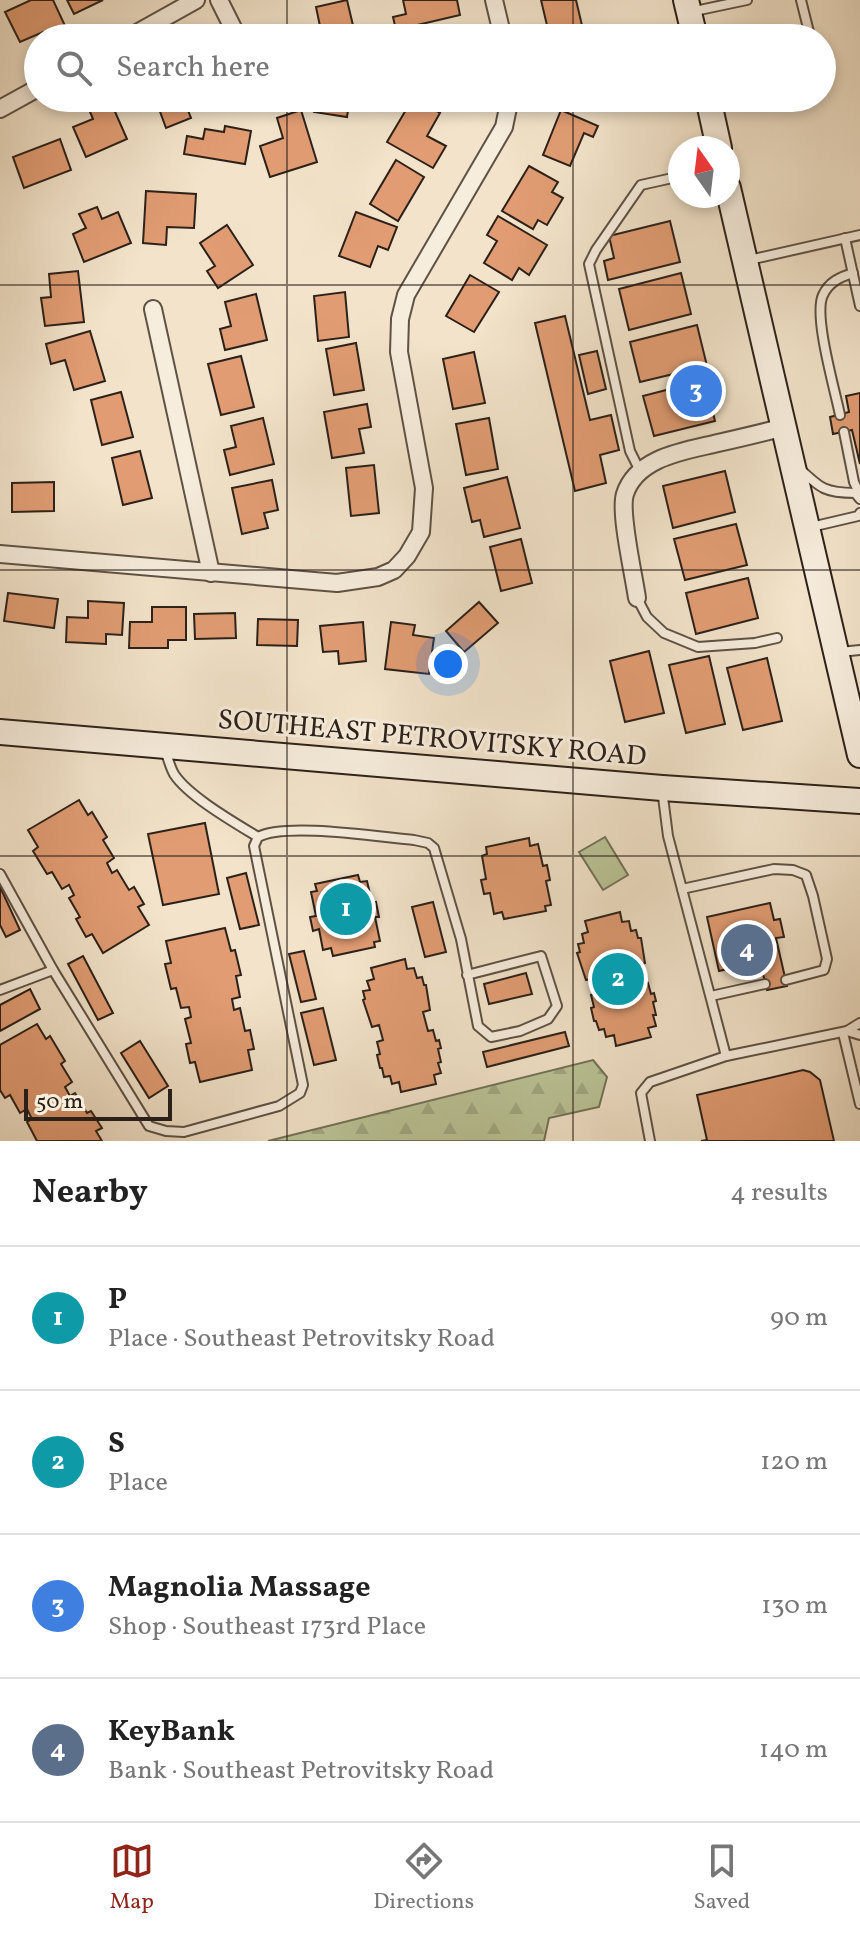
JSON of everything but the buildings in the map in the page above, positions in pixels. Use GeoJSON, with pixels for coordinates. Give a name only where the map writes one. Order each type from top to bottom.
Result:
{"type":"FeatureCollection","features":[{"type":"Feature","properties":{"kind":"main road"},"geometry":{"type":"LineString","coordinates":[[711,112],[716,136]]}},
{"type":"Feature","properties":{"kind":"main road"},"geometry":{"type":"LineString","coordinates":[[732,208],[860,755]]}},
{"type":"Feature","properties":{"kind":"main road","name":"SOUTHEAST PETROVITSKY ROAD"},"geometry":{"type":"LineString","coordinates":[[0,732],[662,788],[860,801]]}},
{"type":"Feature","properties":{"kind":"street"},"geometry":{"type":"LineString","coordinates":[[153,24],[196,0]]}},
{"type":"Feature","properties":{"kind":"street"},"geometry":{"type":"LineString","coordinates":[[219,0],[231,24]]}},
{"type":"Feature","properties":{"kind":"street"},"geometry":{"type":"LineString","coordinates":[[494,0],[500,24]]}},
{"type":"Feature","properties":{"kind":"street"},"geometry":{"type":"LineString","coordinates":[[0,109],[24,96]]}},
{"type":"Feature","properties":{"kind":"street"},"geometry":{"type":"LineString","coordinates":[[0,554],[337,583],[378,577],[394,570],[407,556],[421,532],[424,488],[399,352],[400,319],[406,295],[504,127],[507,112]]}},
{"type":"Feature","properties":{"kind":"street"},"geometry":{"type":"LineString","coordinates":[[153,309],[211,573]]}},
{"type":"Feature","properties":{"kind":"street"},"geometry":{"type":"LineString","coordinates":[[637,598],[623,510],[625,495],[633,478],[667,455],[784,427]]}},
{"type":"Feature","properties":{"kind":"lane"},"geometry":{"type":"LineString","coordinates":[[688,6],[747,0]]}},
{"type":"Feature","properties":{"kind":"lane"},"geometry":{"type":"LineString","coordinates":[[801,0],[807,24]]}},
{"type":"Feature","properties":{"kind":"lane"},"geometry":{"type":"LineString","coordinates":[[640,471],[630,451],[589,264],[641,185],[668,179]]}},
{"type":"Feature","properties":{"kind":"lane"},"geometry":{"type":"LineString","coordinates":[[744,261],[860,235]]}},
{"type":"Feature","properties":{"kind":"lane"},"geometry":{"type":"LineString","coordinates":[[845,238],[860,306]]}},
{"type":"Feature","properties":{"kind":"lane"},"geometry":{"type":"LineString","coordinates":[[840,415],[819,315],[821,298],[829,285],[853,273]]}},
{"type":"Feature","properties":{"kind":"lane"},"geometry":{"type":"LineString","coordinates":[[844,432],[860,497]]}},
{"type":"Feature","properties":{"kind":"lane"},"geometry":{"type":"LineString","coordinates":[[791,460],[819,487],[838,493],[855,493],[860,497]]}},
{"type":"Feature","properties":{"kind":"lane"},"geometry":{"type":"LineString","coordinates":[[806,528],[860,513]]}},
{"type":"Feature","properties":{"kind":"lane"},"geometry":{"type":"LineString","coordinates":[[637,598],[647,617],[664,633],[698,647],[755,643],[777,638]]}},
{"type":"Feature","properties":{"kind":"lane"},"geometry":{"type":"LineString","coordinates":[[835,652],[860,650]]}},
{"type":"Feature","properties":{"kind":"lane"},"geometry":{"type":"LineString","coordinates":[[164,746],[172,772],[181,783],[258,837]]}},
{"type":"Feature","properties":{"kind":"lane"},"geometry":{"type":"LineString","coordinates":[[662,788],[668,836],[726,1056]]}},
{"type":"Feature","properties":{"kind":"lane"},"geometry":{"type":"LineString","coordinates":[[0,874],[53,970],[149,1126],[166,1131],[184,1132],[279,1106],[300,1093],[303,1085],[254,846],[258,837],[266,833],[298,830],[428,843],[434,848],[461,939],[467,975],[478,1026],[491,1037],[520,1031],[548,1019],[557,1006],[541,956],[467,975]]}},
{"type":"Feature","properties":{"kind":"lane"},"geometry":{"type":"LineString","coordinates":[[682,889],[774,869],[793,870],[806,875],[827,959],[824,970],[786,980]]}},
{"type":"Feature","properties":{"kind":"lane"},"geometry":{"type":"LineString","coordinates":[[0,990],[53,970]]}},
{"type":"Feature","properties":{"kind":"lane"},"geometry":{"type":"LineString","coordinates":[[711,996],[765,984]]}},
{"type":"Feature","properties":{"kind":"lane"},"geometry":{"type":"LineString","coordinates":[[650,1141],[641,1093],[650,1082],[726,1056],[845,1032],[860,1023]]}},
{"type":"Feature","properties":{"kind":"lane"},"geometry":{"type":"LineString","coordinates":[[845,1032],[860,1035]]}},
{"type":"Feature","properties":{"kind":"lane"},"geometry":{"type":"LineString","coordinates":[[845,1032],[860,1104]]}},
{"type":"Feature","properties":{"kind":"green space"},"geometry":{"type":"Polygon","coordinates":[[[605,837],[628,875],[603,890],[579,852],[605,837]]]}},
{"type":"Feature","properties":{"kind":"green space"},"geometry":{"type":"Polygon","coordinates":[[[593,1060],[607,1077],[599,1107],[549,1118],[544,1141],[268,1141],[593,1060]]]}},
{"type":"Feature","properties":{"kind":"place","name":"Magnolia Massage"},"geometry":{"type":"Point","coordinates":[696,391]}},
{"type":"Feature","properties":{"kind":"place","name":"P"},"geometry":{"type":"Point","coordinates":[346,909]}},
{"type":"Feature","properties":{"kind":"place","name":"KeyBank"},"geometry":{"type":"Point","coordinates":[747,950]}},
{"type":"Feature","properties":{"kind":"place","name":"S"},"geometry":{"type":"Point","coordinates":[618,979]}}]}
